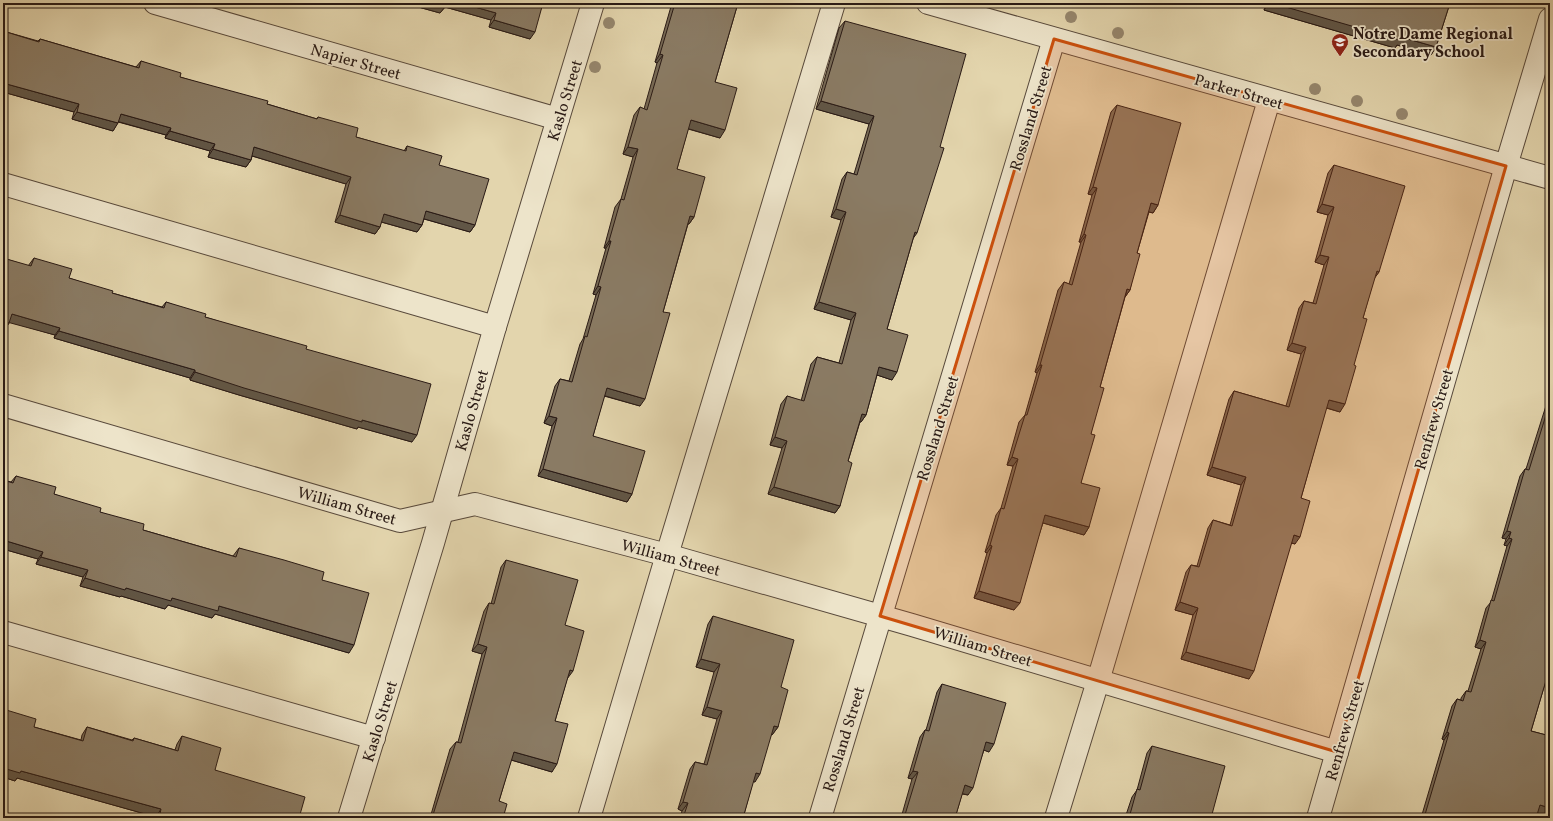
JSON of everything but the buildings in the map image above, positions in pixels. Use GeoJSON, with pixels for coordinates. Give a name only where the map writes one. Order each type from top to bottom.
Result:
{"type":"FeatureCollection","features":[{"type":"Feature","properties":{"kind":"street","name":"Napier Street"},"geometry":{"type":"LineString","coordinates":[[155,3],[558,119]]}},
{"type":"Feature","properties":{"kind":"street","name":"Kaslo Street"},"geometry":{"type":"LineString","coordinates":[[349,818],[442,512],[495,327],[594,3]]}},
{"type":"Feature","properties":{"kind":"street"},"geometry":{"type":"LineString","coordinates":[[589,818],[834,3]]}},
{"type":"Feature","properties":{"kind":"street","name":"Parker Street"},"geometry":{"type":"LineString","coordinates":[[928,3],[1550,178]]}},
{"type":"Feature","properties":{"kind":"street","name":"Renfrew Street"},"geometry":{"type":"LineString","coordinates":[[1318,818],[1506,166],[1550,19]]}},
{"type":"Feature","properties":{"kind":"street","name":"Rossland Street"},"geometry":{"type":"LineString","coordinates":[[820,818],[1054,39]]}},
{"type":"Feature","properties":{"kind":"street"},"geometry":{"type":"LineString","coordinates":[[1056,818],[1098,681],[1269,100]]}},
{"type":"Feature","properties":{"kind":"street"},"geometry":{"type":"LineString","coordinates":[[3,184],[495,327]]}},
{"type":"Feature","properties":{"kind":"street","name":"William Street"},"geometry":{"type":"LineString","coordinates":[[3,405],[400,521],[475,504],[667,555],[880,616],[1337,752]]}},
{"type":"Feature","properties":{"kind":"street"},"geometry":{"type":"LineString","coordinates":[[3,632],[374,738]]}},
{"type":"Feature","properties":{"kind":"highlighted area"},"geometry":{"type":"Polygon","coordinates":[[[1054,39],[1506,166],[1337,752],[880,616],[1054,39]]]}},
{"type":"Feature","properties":{"kind":"place","name":"Notre Dame Regional Secondary School"},"geometry":{"type":"Point","coordinates":[1340,57]}}]}
